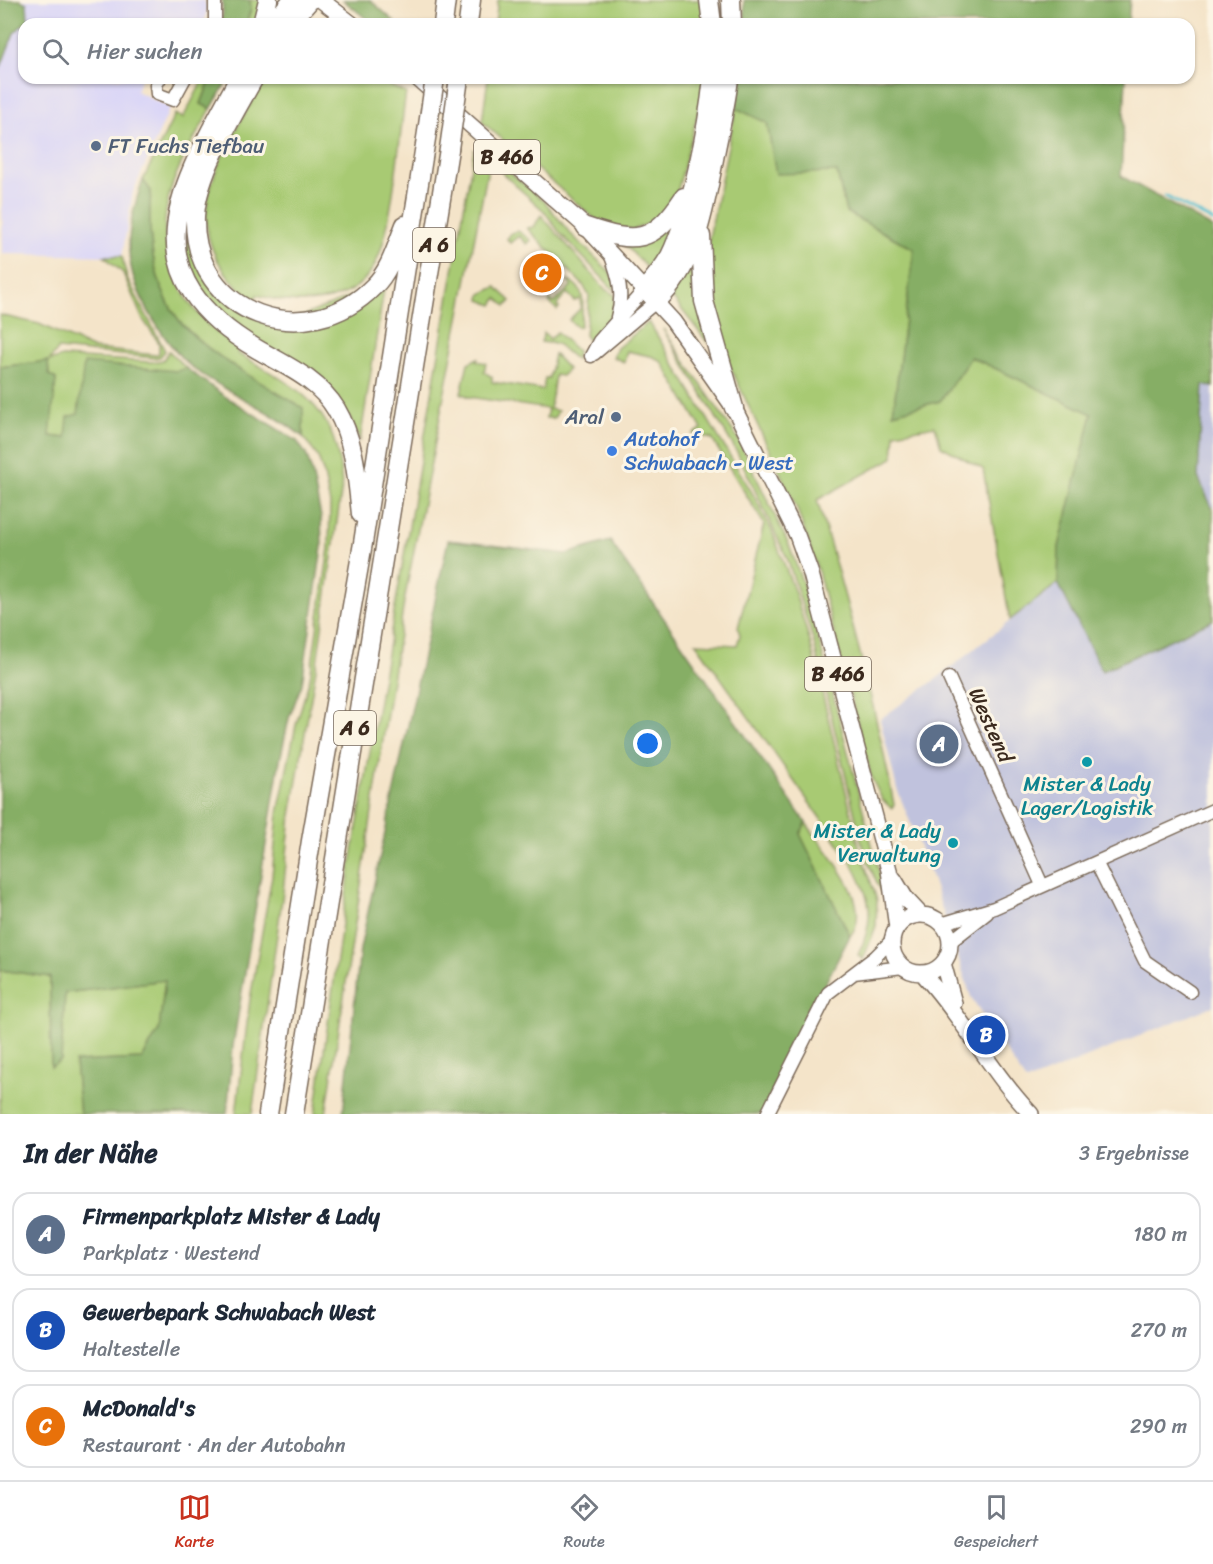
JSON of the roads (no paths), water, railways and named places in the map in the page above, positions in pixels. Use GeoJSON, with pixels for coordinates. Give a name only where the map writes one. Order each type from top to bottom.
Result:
{"type":"FeatureCollection","features":[{"type":"Feature","properties":{"kind":"highway"},"geometry":{"type":"LineString","coordinates":[[264,18],[268,0]]}},
{"type":"Feature","properties":{"kind":"highway"},"geometry":{"type":"LineString","coordinates":[[278,18],[292,0]]}},
{"type":"Feature","properties":{"kind":"highway"},"geometry":{"type":"LineString","coordinates":[[294,18],[310,0]]}},
{"type":"Feature","properties":{"kind":"highway"},"geometry":{"type":"LineString","coordinates":[[444,18],[446,0]]}},
{"type":"Feature","properties":{"kind":"highway"},"geometry":{"type":"LineString","coordinates":[[709,0],[711,18]]}},
{"type":"Feature","properties":{"kind":"highway"},"geometry":{"type":"LineString","coordinates":[[731,0],[732,18]]}},
{"type":"Feature","properties":{"kind":"highway"},"geometry":{"type":"LineString","coordinates":[[236,84],[194,162],[183,190],[175,228],[176,248],[181,268],[188,287],[219,322],[309,380],[336,408],[352,446],[363,543]]}},
{"type":"Feature","properties":{"kind":"highway"},"geometry":{"type":"LineString","coordinates":[[251,84],[207,170],[195,213],[196,235],[207,271],[223,291],[237,303],[259,315],[278,320],[320,318],[340,311],[377,284],[391,261],[417,196]]}},
{"type":"Feature","properties":{"kind":"highway","name":"A 6"},"geometry":{"type":"LineString","coordinates":[[268,1114],[311,841],[363,543],[434,84]]}},
{"type":"Feature","properties":{"kind":"highway","name":"A 6"},"geometry":{"type":"LineString","coordinates":[[294,1114],[458,84]]}},
{"type":"Feature","properties":{"kind":"highway"},"geometry":{"type":"LineString","coordinates":[[651,295],[676,243],[692,185],[711,84]]}},
{"type":"Feature","properties":{"kind":"highway"},"geometry":{"type":"LineString","coordinates":[[728,84],[701,225],[704,301],[734,408]]}},
{"type":"Feature","properties":{"kind":"highway"},"geometry":{"type":"LineString","coordinates":[[586,227],[626,239],[646,235],[664,224],[692,185]]}},
{"type":"Feature","properties":{"kind":"highway"},"geometry":{"type":"LineString","coordinates":[[651,295],[670,288],[681,270],[701,225]]}},
{"type":"Feature","properties":{"kind":"main road"},"geometry":{"type":"LineString","coordinates":[[321,0],[344,18]]}},
{"type":"Feature","properties":{"kind":"main road","name":"B 466"},"geometry":{"type":"LineString","coordinates":[[424,84],[608,249],[651,295],[734,408],[797,535],[811,574],[889,870],[894,934]]}},
{"type":"Feature","properties":{"kind":"main road","name":"B 466"},"geometry":{"type":"LineString","coordinates":[[889,870],[906,899],[921,915]]}},
{"type":"Feature","properties":{"kind":"main road"},"geometry":{"type":"LineString","coordinates":[[961,1020],[948,992],[943,963],[950,942],[941,924],[928,916],[911,917],[894,934],[894,955],[903,967],[922,973],[961,1020],[1005,1087],[1031,1114]]}},
{"type":"Feature","properties":{"kind":"main road"},"geometry":{"type":"LineString","coordinates":[[922,973],[943,963]]}},
{"type":"Feature","properties":{"kind":"street"},"geometry":{"type":"LineString","coordinates":[[215,0],[215,18]]}},
{"type":"Feature","properties":{"kind":"street"},"geometry":{"type":"LineString","coordinates":[[157,84],[157,94],[173,100],[182,84]]}},
{"type":"Feature","properties":{"kind":"street"},"geometry":{"type":"LineString","coordinates":[[608,249],[618,273],[621,304],[616,320],[591,356],[651,295]]}},
{"type":"Feature","properties":{"kind":"street"},"geometry":{"type":"LineString","coordinates":[[616,320],[651,295]]}},
{"type":"Feature","properties":{"kind":"street","name":"Westend"},"geometry":{"type":"LineString","coordinates":[[949,678],[1042,885]]}},
{"type":"Feature","properties":{"kind":"street"},"geometry":{"type":"LineString","coordinates":[[941,924],[994,908],[1042,885],[1097,864],[1213,810]]}},
{"type":"Feature","properties":{"kind":"street"},"geometry":{"type":"LineString","coordinates":[[1097,864],[1145,962],[1190,992]]}},
{"type":"Feature","properties":{"kind":"street"},"geometry":{"type":"LineString","coordinates":[[950,942],[994,908]]}},
{"type":"Feature","properties":{"kind":"street"},"geometry":{"type":"LineString","coordinates":[[767,1114],[828,993],[853,974],[894,934]]}},
{"type":"Feature","properties":{"kind":"street"},"geometry":{"type":"LineString","coordinates":[[853,974],[903,967]]}},
{"type":"Feature","properties":{"kind":"waterway"},"geometry":{"type":"LineString","coordinates":[[1165,196],[1213,221]]}},
{"type":"Feature","properties":{"kind":"place","name":"FT Fuchs Tiefbau"},"geometry":{"type":"Point","coordinates":[96,146]}},
{"type":"Feature","properties":{"kind":"place","name":"McDonald's"},"geometry":{"type":"Point","coordinates":[542,273]}},
{"type":"Feature","properties":{"kind":"place","name":"Aral"},"geometry":{"type":"Point","coordinates":[616,417]}},
{"type":"Feature","properties":{"kind":"place","name":"Autohof Schwabach - West"},"geometry":{"type":"Point","coordinates":[612,451]}},
{"type":"Feature","properties":{"kind":"place","name":"Firmenparkplatz Mister & Lady"},"geometry":{"type":"Point","coordinates":[939,744]}},
{"type":"Feature","properties":{"kind":"place","name":"Mister & Lady Lager/Logistik"},"geometry":{"type":"Point","coordinates":[1087,762]}},
{"type":"Feature","properties":{"kind":"place","name":"Mister & Lady Verwaltung"},"geometry":{"type":"Point","coordinates":[953,843]}},
{"type":"Feature","properties":{"kind":"place","name":"Gewerbepark Schwabach West"},"geometry":{"type":"Point","coordinates":[986,1035]}}]}
